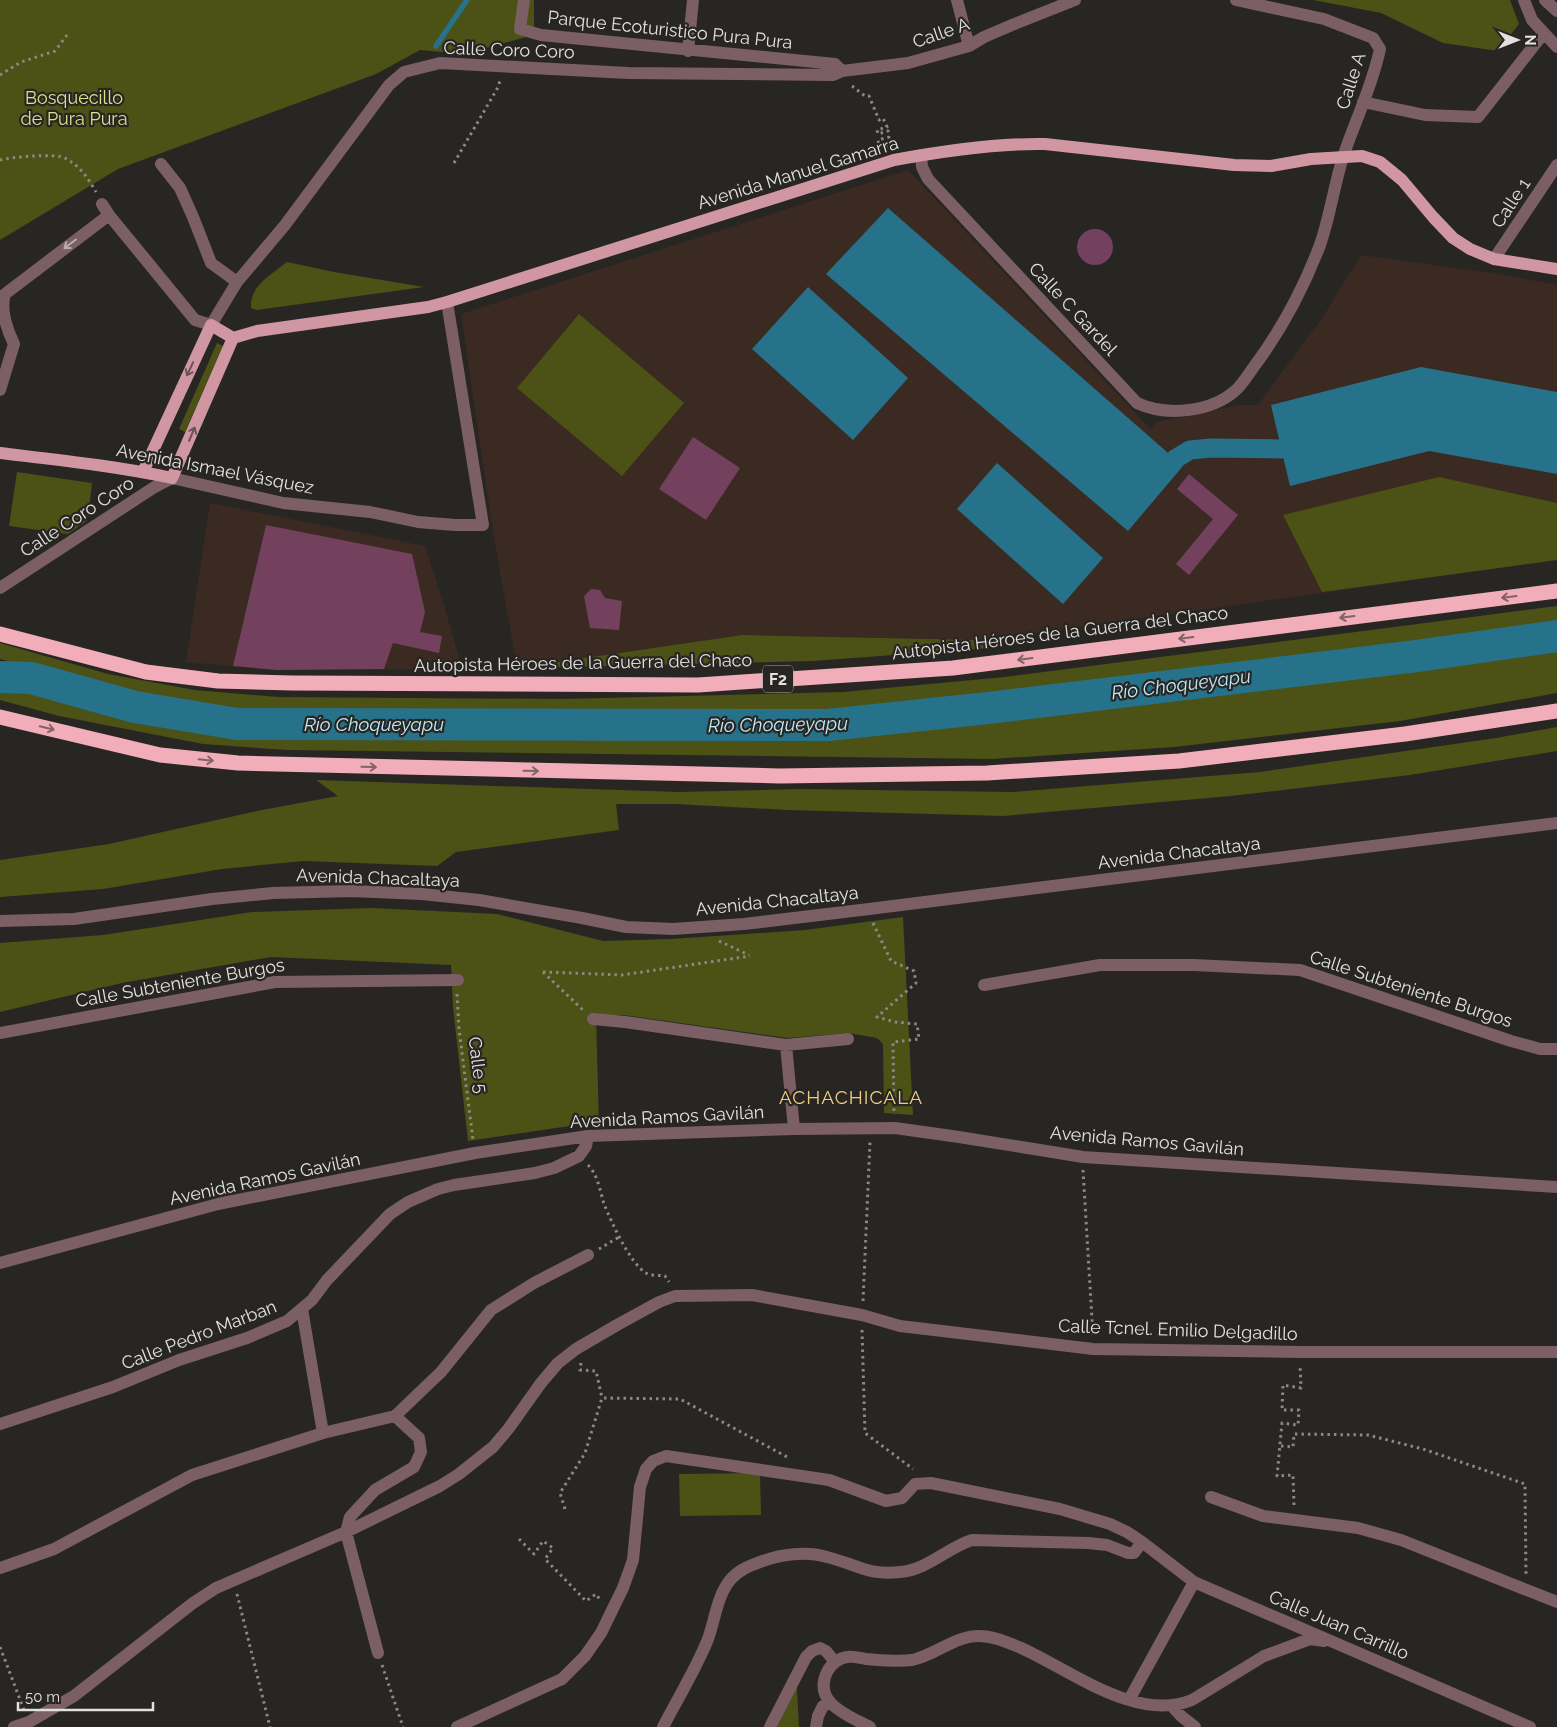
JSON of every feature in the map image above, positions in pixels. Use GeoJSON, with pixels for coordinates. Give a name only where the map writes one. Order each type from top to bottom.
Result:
{"type":"FeatureCollection","features":[{"type":"Feature","properties":{"kind":"highway","name":"Autopista Héroes de la Guerra del Chaco"},"geometry":{"type":"LineString","coordinates":[[0,634],[146,672],[218,681],[698,685],[953,668],[1557,590]]}},
{"type":"Feature","properties":{"kind":"highway"},"geometry":{"type":"LineString","coordinates":[[0,717],[160,755],[238,764],[780,776],[987,773],[1180,761],[1405,734],[1557,711]]}},
{"type":"Feature","properties":{"kind":"main road","name":"Avenida Manuel Gamarra"},"geometry":{"type":"LineString","coordinates":[[233,338],[257,331],[428,307],[894,160],[1022,143],[1234,165],[1270,166],[1362,156],[1380,162],[1402,180],[1453,238],[1470,249],[1494,259],[1557,269]]}},
{"type":"Feature","properties":{"kind":"main road"},"geometry":{"type":"LineString","coordinates":[[172,478],[233,338],[210,325]]}},
{"type":"Feature","properties":{"kind":"main road","name":"Calle Coro Coro"},"geometry":{"type":"LineString","coordinates":[[143,472],[210,325]]}},
{"type":"Feature","properties":{"kind":"main road","name":"Avenida Ismael Vásquez"},"geometry":{"type":"LineString","coordinates":[[0,453],[143,472],[172,478]]}},
{"type":"Feature","properties":{"kind":"street","name":"Parque Ecoturistico Pura Pura"},"geometry":{"type":"LineString","coordinates":[[524,0],[520,29],[541,35],[835,64],[842,71]]}},
{"type":"Feature","properties":{"kind":"street"},"geometry":{"type":"LineString","coordinates":[[688,51],[693,0]]}},
{"type":"Feature","properties":{"kind":"street"},"geometry":{"type":"LineString","coordinates":[[957,0],[969,46]]}},
{"type":"Feature","properties":{"kind":"street","name":"Calle A"},"geometry":{"type":"LineString","coordinates":[[842,71],[908,63],[969,46],[984,37],[1074,0]]}},
{"type":"Feature","properties":{"kind":"street","name":"Calle A"},"geometry":{"type":"LineString","coordinates":[[1236,0],[1324,19],[1373,38],[1380,50],[1375,72],[1343,157],[1320,245],[1292,305],[1268,348],[1238,388]]}},
{"type":"Feature","properties":{"kind":"street"},"geometry":{"type":"LineString","coordinates":[[1524,0],[1532,20],[1557,47]]}},
{"type":"Feature","properties":{"kind":"street"},"geometry":{"type":"LineString","coordinates":[[1545,0],[1557,11]]}},
{"type":"Feature","properties":{"kind":"street"},"geometry":{"type":"LineString","coordinates":[[1363,102],[1425,115],[1478,117],[1543,34]]}},
{"type":"Feature","properties":{"kind":"street","name":"Calle Coro Coro"},"geometry":{"type":"LineString","coordinates":[[210,325],[236,282],[286,226],[389,85],[404,72],[440,63],[628,73],[833,74],[842,71]]}},
{"type":"Feature","properties":{"kind":"street","name":"Calle C Gardel"},"geometry":{"type":"LineString","coordinates":[[921,155],[922,167],[928,179],[1137,403],[1154,409],[1190,409],[1210,405],[1225,398],[1238,388]]}},
{"type":"Feature","properties":{"kind":"street"},"geometry":{"type":"LineString","coordinates":[[161,164],[180,188],[210,263],[236,282]]}},
{"type":"Feature","properties":{"kind":"street","name":"Calle 1"},"geometry":{"type":"LineString","coordinates":[[1494,259],[1557,165]]}},
{"type":"Feature","properties":{"kind":"street"},"geometry":{"type":"LineString","coordinates":[[102,204],[195,320],[210,325]]}},
{"type":"Feature","properties":{"kind":"street"},"geometry":{"type":"LineString","coordinates":[[0,390],[14,344],[4,330],[1,306],[5,294],[109,215]]}},
{"type":"Feature","properties":{"kind":"street","name":"Avenida Ismael Vásquez"},"geometry":{"type":"LineString","coordinates":[[172,478],[283,503],[370,512],[418,522],[483,525],[447,302]]}},
{"type":"Feature","properties":{"kind":"street","name":"Calle Coro Coro"},"geometry":{"type":"LineString","coordinates":[[0,588],[153,488],[172,478]]}},
{"type":"Feature","properties":{"kind":"street","name":"Avenida Chacaltaya"},"geometry":{"type":"LineString","coordinates":[[0,921],[74,919],[273,892],[342,891],[422,894],[479,900],[626,927],[673,929],[744,924],[1557,823]]}},
{"type":"Feature","properties":{"kind":"street","name":"Calle Subteniente Burgos"},"geometry":{"type":"LineString","coordinates":[[984,985],[1100,965],[1194,965],[1300,970],[1512,1041],[1540,1049],[1557,1049]]}},
{"type":"Feature","properties":{"kind":"street","name":"Calle Subteniente Burgos"},"geometry":{"type":"LineString","coordinates":[[0,1033],[275,982],[458,980]]}},
{"type":"Feature","properties":{"kind":"street"},"geometry":{"type":"LineString","coordinates":[[593,1019],[786,1045],[848,1040]]}},
{"type":"Feature","properties":{"kind":"street"},"geometry":{"type":"LineString","coordinates":[[786,1045],[794,1129]]}},
{"type":"Feature","properties":{"kind":"street","name":"Avenida Ramos Gavilán"},"geometry":{"type":"LineString","coordinates":[[0,1263],[218,1204],[475,1153],[588,1136],[794,1129],[895,1128],[959,1136],[1083,1157],[1557,1187]]}},
{"type":"Feature","properties":{"kind":"street"},"geometry":{"type":"LineString","coordinates":[[579,1156],[586,1146],[588,1136]]}},
{"type":"Feature","properties":{"kind":"street","name":"Calle Pedro Marban"},"geometry":{"type":"LineString","coordinates":[[0,1424],[113,1386],[179,1360],[247,1338],[287,1321],[312,1300],[327,1280],[390,1214],[408,1202],[438,1189],[454,1185],[535,1173],[554,1168],[579,1156]]}},
{"type":"Feature","properties":{"kind":"street"},"geometry":{"type":"LineString","coordinates":[[0,1568],[54,1549],[192,1475],[323,1433],[395,1416],[441,1372],[491,1310],[534,1283],[588,1256]]}},
{"type":"Feature","properties":{"kind":"street","name":"Calle Tcnel. Emilio Delgadillo"},"geometry":{"type":"LineString","coordinates":[[14,1727],[29,1722],[74,1696],[193,1603],[216,1588],[346,1532],[440,1486],[460,1474],[493,1447],[541,1383],[558,1364],[576,1349],[659,1302],[675,1296],[752,1295],[862,1315],[900,1326],[1093,1349],[1299,1352],[1557,1352]]}},
{"type":"Feature","properties":{"kind":"street"},"geometry":{"type":"LineString","coordinates":[[302,1309],[323,1433]]}},
{"type":"Feature","properties":{"kind":"street"},"geometry":{"type":"LineString","coordinates":[[378,1653],[346,1532],[350,1517],[375,1490],[414,1467],[421,1452],[419,1438],[395,1416]]}},
{"type":"Feature","properties":{"kind":"street","name":"Calle Juan Carrillo"},"geometry":{"type":"LineString","coordinates":[[457,1727],[562,1679],[586,1656],[601,1632],[623,1588],[633,1560],[640,1487],[646,1470],[653,1461],[666,1456],[829,1480],[886,1501],[902,1498],[915,1484],[931,1483],[1060,1509],[1110,1524],[1142,1542],[1194,1582],[1530,1727]]}},
{"type":"Feature","properties":{"kind":"street"},"geometry":{"type":"LineString","coordinates":[[1210,1497],[1263,1516],[1358,1528],[1401,1540],[1557,1602]]}},
{"type":"Feature","properties":{"kind":"street"},"geometry":{"type":"LineString","coordinates":[[663,1727],[708,1639],[724,1591],[730,1580],[748,1566],[792,1554],[810,1554],[825,1556],[860,1569],[882,1574],[913,1570],[955,1546],[972,1540],[1088,1543],[1107,1545],[1128,1553],[1134,1553],[1142,1542]]}},
{"type":"Feature","properties":{"kind":"street"},"geometry":{"type":"LineString","coordinates":[[1129,1700],[1194,1582]]}},
{"type":"Feature","properties":{"kind":"street"},"geometry":{"type":"LineString","coordinates":[[870,1727],[843,1713],[830,1703],[825,1696],[826,1674],[835,1662],[840,1659],[849,1657],[911,1660],[925,1656],[951,1642],[966,1637],[980,1636],[994,1638],[1035,1654],[1096,1687],[1129,1700],[1148,1705],[1172,1706],[1192,1700],[1264,1656],[1310,1639],[1334,1642]]}},
{"type":"Feature","properties":{"kind":"street"},"geometry":{"type":"LineString","coordinates":[[770,1727],[806,1657],[812,1651],[820,1648],[826,1651],[835,1662]]}},
{"type":"Feature","properties":{"kind":"street"},"geometry":{"type":"LineString","coordinates":[[816,1727],[818,1716],[823,1706],[830,1703]]}},
{"type":"Feature","properties":{"kind":"street"},"geometry":{"type":"LineString","coordinates":[[1172,1706],[1195,1727]]}},
{"type":"Feature","properties":{"kind":"path"},"geometry":{"type":"LineString","coordinates":[[0,74],[21,62],[55,51],[67,35]]}},
{"type":"Feature","properties":{"kind":"path"},"geometry":{"type":"LineString","coordinates":[[454,163],[497,89],[504,66]]}},
{"type":"Feature","properties":{"kind":"path"},"geometry":{"type":"LineString","coordinates":[[842,71],[848,82],[866,96],[869,96],[879,120],[883,118],[887,127],[876,130],[878,134],[888,131],[889,137],[878,140],[879,145],[885,144]]}},
{"type":"Feature","properties":{"kind":"path"},"geometry":{"type":"LineString","coordinates":[[0,160],[17,156],[64,157],[87,175],[102,204]]}},
{"type":"Feature","properties":{"kind":"path"},"geometry":{"type":"LineString","coordinates":[[869,909],[890,961],[914,971],[916,983],[877,1017],[895,1022],[917,1024],[919,1040],[893,1042],[895,1128]]}},
{"type":"Feature","properties":{"kind":"path"},"geometry":{"type":"LineString","coordinates":[[593,1019],[543,972],[622,975],[750,956]]}},
{"type":"Feature","properties":{"kind":"path","name":"Calle 5"},"geometry":{"type":"LineString","coordinates":[[458,980],[456,992],[459,1029],[475,1153]]}},
{"type":"Feature","properties":{"kind":"path"},"geometry":{"type":"LineString","coordinates":[[579,1156],[594,1170],[605,1204],[619,1237],[638,1266],[647,1274],[665,1276],[675,1296]]}},
{"type":"Feature","properties":{"kind":"path"},"geometry":{"type":"LineString","coordinates":[[1083,1157],[1093,1349]]}},
{"type":"Feature","properties":{"kind":"path"},"geometry":{"type":"LineString","coordinates":[[588,1256],[619,1237]]}},
{"type":"Feature","properties":{"kind":"path"},"geometry":{"type":"LineString","coordinates":[[565,1509],[560,1493],[586,1453],[602,1398],[596,1371],[580,1370],[582,1359],[576,1349]]}},
{"type":"Feature","properties":{"kind":"path"},"geometry":{"type":"LineString","coordinates":[[1295,1520],[1293,1475],[1277,1476],[1282,1422],[1298,1425],[1300,1410],[1282,1410],[1283,1385],[1301,1388],[1299,1352]]}},
{"type":"Feature","properties":{"kind":"path"},"geometry":{"type":"LineString","coordinates":[[602,1398],[680,1399],[794,1460]]}},
{"type":"Feature","properties":{"kind":"path"},"geometry":{"type":"LineString","coordinates":[[1281,1446],[1293,1447],[1294,1434],[1368,1435],[1423,1449],[1525,1484],[1526,1591]]}},
{"type":"Feature","properties":{"kind":"path"},"geometry":{"type":"LineString","coordinates":[[519,1540],[534,1554],[543,1541],[553,1548],[545,1559],[586,1601],[596,1594],[601,1601],[598,1605]]}},
{"type":"Feature","properties":{"kind":"path"},"geometry":{"type":"LineString","coordinates":[[234,1579],[270,1727]]}},
{"type":"Feature","properties":{"kind":"path"},"geometry":{"type":"LineString","coordinates":[[0,1647],[29,1722]]}},
{"type":"Feature","properties":{"kind":"path"},"geometry":{"type":"LineString","coordinates":[[378,1653],[403,1727]]}},
{"type":"Feature","properties":{"kind":"shaded area"},"geometry":{"type":"Polygon","coordinates":[[[908,170],[1150,429],[1157,422],[1240,405],[1258,405],[1323,317],[1361,255],[1499,274],[1557,285],[1557,560],[985,640],[742,635],[517,668],[492,525],[461,314],[908,170]]]}},
{"type":"Feature","properties":{"kind":"shaded area"},"geometry":{"type":"Polygon","coordinates":[[[210,503],[425,546],[462,669],[277,670],[186,662],[210,503]]]}},
{"type":"Feature","properties":{"kind":"green space","name":"Bosquecillo de Pura Pura"},"geometry":{"type":"Polygon","coordinates":[[[0,0],[534,0],[534,35],[463,54],[420,50],[376,74],[118,169],[0,240],[0,0]]]}},
{"type":"Feature","properties":{"kind":"green space"},"geometry":{"type":"Polygon","coordinates":[[[1313,0],[1510,0],[1519,24],[1498,51],[1443,43],[1381,13],[1313,0]]]}},
{"type":"Feature","properties":{"kind":"green space"},"geometry":{"type":"Polygon","coordinates":[[[287,262],[424,287],[257,310],[251,308],[251,300],[258,287],[268,276],[287,262]]]}},
{"type":"Feature","properties":{"kind":"green space"},"geometry":{"type":"Polygon","coordinates":[[[579,314],[684,403],[622,476],[517,388],[579,314]]]}},
{"type":"Feature","properties":{"kind":"green space"},"geometry":{"type":"Polygon","coordinates":[[[217,343],[223,346],[185,432],[179,429],[217,343]]]}},
{"type":"Feature","properties":{"kind":"green space"},"geometry":{"type":"Polygon","coordinates":[[[17,472],[92,483],[88,520],[68,534],[9,526],[17,472]]]}},
{"type":"Feature","properties":{"kind":"green space"},"geometry":{"type":"Polygon","coordinates":[[[1439,477],[1557,503],[1557,560],[1322,592],[1283,515],[1439,477]]]}},
{"type":"Feature","properties":{"kind":"green space"},"geometry":{"type":"Polygon","coordinates":[[[1557,606],[1557,625],[830,713],[257,711],[136,696],[0,659],[0,643],[108,674],[195,690],[278,697],[563,699],[843,692],[1005,677],[1557,606]]]}},
{"type":"Feature","properties":{"kind":"green space"},"geometry":{"type":"Polygon","coordinates":[[[742,635],[979,640],[1001,647],[813,661],[517,668],[742,635]]]}},
{"type":"Feature","properties":{"kind":"green space"},"geometry":{"type":"Polygon","coordinates":[[[1557,647],[1557,693],[1400,721],[1174,747],[992,759],[287,750],[203,744],[59,716],[0,700],[0,679],[143,718],[235,733],[477,738],[831,737],[1090,708],[1557,647]]]}},
{"type":"Feature","properties":{"kind":"green space"},"geometry":{"type":"Polygon","coordinates":[[[1557,727],[1557,751],[1410,775],[1231,796],[1003,816],[788,810],[675,804],[616,804],[619,830],[456,852],[437,866],[303,861],[222,869],[103,889],[0,897],[0,860],[109,844],[262,810],[338,796],[316,780],[679,792],[799,789],[1012,792],[1260,772],[1496,738],[1557,727]]]}},
{"type":"Feature","properties":{"kind":"green space"},"geometry":{"type":"Polygon","coordinates":[[[372,908],[497,914],[603,941],[671,939],[805,930],[903,917],[913,1115],[884,1113],[883,1044],[877,1038],[848,1033],[788,1038],[623,1015],[596,1015],[599,1124],[570,1126],[468,1141],[453,1007],[451,965],[271,957],[122,983],[0,1012],[0,943],[103,935],[252,912],[372,908]]]}},
{"type":"Feature","properties":{"kind":"green space"},"geometry":{"type":"Polygon","coordinates":[[[760,1473],[761,1515],[680,1516],[679,1474],[760,1473]]]}},
{"type":"Feature","properties":{"kind":"green space"},"geometry":{"type":"Polygon","coordinates":[[[796,1673],[799,1727],[775,1727],[796,1673]]]}},
{"type":"Feature","properties":{"kind":"water"},"geometry":{"type":"Polygon","coordinates":[[[888,208],[1183,466],[1128,531],[826,274],[888,208]]]}},
{"type":"Feature","properties":{"kind":"water"},"geometry":{"type":"Polygon","coordinates":[[[808,287],[908,378],[853,440],[752,349],[808,287]]]}},
{"type":"Feature","properties":{"kind":"water"},"geometry":{"type":"Polygon","coordinates":[[[1421,367],[1557,392],[1557,474],[1429,451],[1290,486],[1271,405],[1421,367]]]}},
{"type":"Feature","properties":{"kind":"water"},"geometry":{"type":"Polygon","coordinates":[[[997,463],[1103,558],[1063,604],[957,509],[997,463]]]}},
{"type":"Feature","properties":{"kind":"building"},"geometry":{"type":"Polygon","coordinates":[[[1095,229],[1102,230],[1108,234],[1112,240],[1112,254],[1108,260],[1102,264],[1095,265],[1088,264],[1082,260],[1078,254],[1077,247],[1078,240],[1082,234],[1088,230],[1095,229]]]}},
{"type":"Feature","properties":{"kind":"building"},"geometry":{"type":"Polygon","coordinates":[[[693,437],[740,468],[706,520],[659,489],[693,437]]]}},
{"type":"Feature","properties":{"kind":"building"},"geometry":{"type":"Polygon","coordinates":[[[1189,474],[1238,515],[1189,575],[1176,564],[1213,519],[1177,489],[1189,474]]]}},
{"type":"Feature","properties":{"kind":"building"},"geometry":{"type":"Polygon","coordinates":[[[266,525],[412,554],[425,612],[420,632],[442,636],[439,653],[393,643],[384,669],[277,670],[233,666],[266,525]]]}},
{"type":"Feature","properties":{"kind":"building"},"geometry":{"type":"Polygon","coordinates":[[[591,589],[600,590],[605,598],[622,601],[619,630],[590,628],[584,596],[591,589]]]}},
{"type":"Feature","properties":{"kind":"waterway"},"geometry":{"type":"LineString","coordinates":[[436,46],[467,0]]}},
{"type":"Feature","properties":{"kind":"waterway"},"geometry":{"type":"LineString","coordinates":[[1175,459],[1190,450],[1211,448],[1281,449]]}},
{"type":"Feature","properties":{"kind":"waterway","name":"Río Choqueyapu"},"geometry":{"type":"LineString","coordinates":[[0,677],[31,678],[135,707],[237,724],[828,725],[988,708],[1417,656],[1557,636]]}},
{"type":"Feature","properties":{"kind":"district","name":"ACHACHICALA"},"geometry":{"type":"Point","coordinates":[851,1097]}}]}
